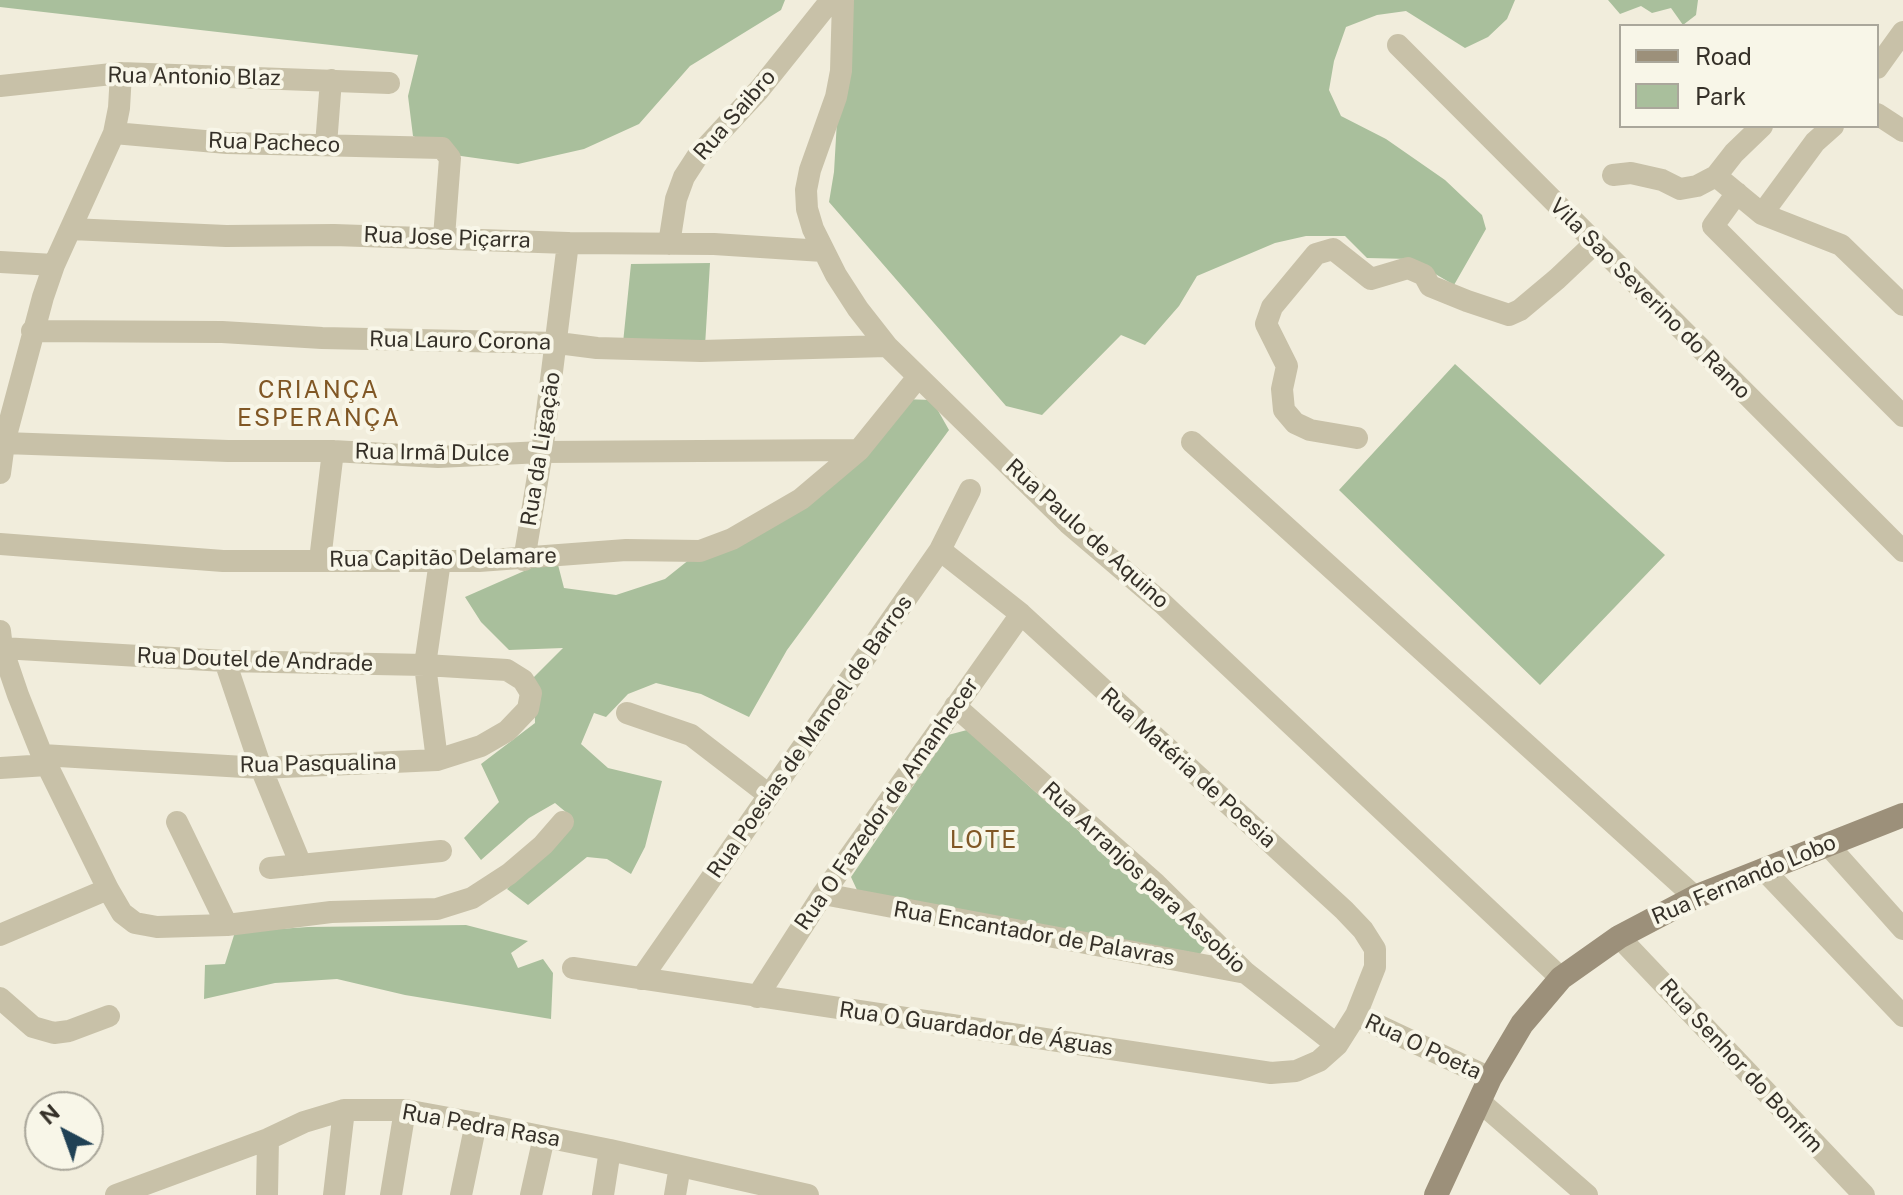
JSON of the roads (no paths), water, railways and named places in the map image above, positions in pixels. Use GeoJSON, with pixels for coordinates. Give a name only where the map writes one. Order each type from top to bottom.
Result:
{"type":"FeatureCollection","features":[{"type":"Feature","properties":{"kind":"main road","name":"Rua Fernando Lobo"},"geometry":{"type":"LineString","coordinates":[[1436,1195],[1484,1090],[1522,1024],[1561,978],[1619,937],[1695,897],[1903,815]]}},
{"type":"Feature","properties":{"kind":"street","name":"Rua Saibro"},"geometry":{"type":"LineString","coordinates":[[669,244],[676,199],[684,177],[697,157],[759,90],[831,0]]}},
{"type":"Feature","properties":{"kind":"street","name":"Rua Paulo de Aquino"},"geometry":{"type":"LineString","coordinates":[[843,0],[841,71],[836,97],[806,190],[807,209],[823,251],[858,309],[887,346],[1068,523],[1162,603],[1561,978]]}},
{"type":"Feature","properties":{"kind":"street"},"geometry":{"type":"LineString","coordinates":[[1879,65],[1903,32]]}},
{"type":"Feature","properties":{"kind":"street","name":"Vila Sao Severino do Ramo"},"geometry":{"type":"LineString","coordinates":[[1398,45],[1903,551]]}},
{"type":"Feature","properties":{"kind":"street"},"geometry":{"type":"LineString","coordinates":[[0,473],[4,443],[32,331],[54,265],[114,133],[121,73]]}},
{"type":"Feature","properties":{"kind":"street","name":"Rua Antonio Blaz"},"geometry":{"type":"LineString","coordinates":[[0,86],[121,73],[389,83]]}},
{"type":"Feature","properties":{"kind":"street"},"geometry":{"type":"LineString","coordinates":[[326,145],[331,80]]}},
{"type":"Feature","properties":{"kind":"street"},"geometry":{"type":"LineString","coordinates":[[1879,115],[1903,131]]}},
{"type":"Feature","properties":{"kind":"street"},"geometry":{"type":"LineString","coordinates":[[1613,175],[1631,173],[1662,180],[1680,189],[1697,186],[1716,176],[1760,128]]}},
{"type":"Feature","properties":{"kind":"street"},"geometry":{"type":"LineString","coordinates":[[1762,214],[1815,142],[1831,128]]}},
{"type":"Feature","properties":{"kind":"street","name":"Rua Pacheco"},"geometry":{"type":"LineString","coordinates":[[114,133],[227,143],[434,146],[445,150],[450,158],[444,237]]}},
{"type":"Feature","properties":{"kind":"street"},"geometry":{"type":"LineString","coordinates":[[1716,176],[1762,214],[1841,245],[1903,305]]}},
{"type":"Feature","properties":{"kind":"street"},"geometry":{"type":"LineString","coordinates":[[1737,193],[1713,226],[1903,416]]}},
{"type":"Feature","properties":{"kind":"street","name":"Rua Jose Piçarra"},"geometry":{"type":"LineString","coordinates":[[71,229],[226,236],[444,237],[823,251]]}},
{"type":"Feature","properties":{"kind":"street","name":"Rua da Ligação"},"geometry":{"type":"LineString","coordinates":[[524,560],[558,343],[568,243]]}},
{"type":"Feature","properties":{"kind":"street"},"geometry":{"type":"LineString","coordinates":[[1357,438],[1310,430],[1295,423],[1284,410],[1282,389],[1287,366],[1266,324],[1272,307],[1316,254],[1333,249],[1371,279],[1408,268],[1424,275],[1430,286],[1509,315],[1520,310],[1594,244]]}},
{"type":"Feature","properties":{"kind":"street"},"geometry":{"type":"LineString","coordinates":[[0,262],[54,265]]}},
{"type":"Feature","properties":{"kind":"street","name":"Rua Lauro Corona"},"geometry":{"type":"LineString","coordinates":[[32,331],[222,332],[701,351],[887,346]]}},
{"type":"Feature","properties":{"kind":"street","name":"Rua Capitão Delamare"},"geometry":{"type":"LineString","coordinates":[[0,544],[172,559],[524,560],[626,550],[700,551],[732,539],[801,499],[859,450],[918,377]]}},
{"type":"Feature","properties":{"kind":"street"},"geometry":{"type":"LineString","coordinates":[[1192,442],[1695,897]]}},
{"type":"Feature","properties":{"kind":"street","name":"Rua Irmã Dulce"},"geometry":{"type":"LineString","coordinates":[[4,443],[228,451],[333,451],[438,457],[542,452],[859,450]]}},
{"type":"Feature","properties":{"kind":"street"},"geometry":{"type":"LineString","coordinates":[[320,560],[333,451]]}},
{"type":"Feature","properties":{"kind":"street","name":"Rua Poesias de Manoel de Barros"},"geometry":{"type":"LineString","coordinates":[[641,979],[940,550],[970,490]]}},
{"type":"Feature","properties":{"kind":"street","name":"Rua Matéria de Poesia"},"geometry":{"type":"LineString","coordinates":[[940,550],[1172,739],[1363,930],[1375,949],[1375,967],[1356,1015]]}},
{"type":"Feature","properties":{"kind":"street"},"geometry":{"type":"LineString","coordinates":[[437,760],[425,665],[440,561]]}},
{"type":"Feature","properties":{"kind":"street","name":"Rua O Fazedor de Amanhecer"},"geometry":{"type":"LineString","coordinates":[[757,997],[823,894],[1021,614]]}},
{"type":"Feature","properties":{"kind":"street"},"geometry":{"type":"LineString","coordinates":[[1,639],[45,760],[108,889],[122,913],[135,923],[157,927],[227,925],[331,912],[437,909],[472,898],[509,874],[543,845],[563,822]]}},
{"type":"Feature","properties":{"kind":"street","name":"Rua Doutel de Andrade"},"geometry":{"type":"LineString","coordinates":[[1,639],[225,661],[507,670]]}},
{"type":"Feature","properties":{"kind":"street"},"geometry":{"type":"LineString","coordinates":[[225,661],[261,768],[301,865]]}},
{"type":"Feature","properties":{"kind":"street","name":"Rua Pasqualina"},"geometry":{"type":"LineString","coordinates":[[0,768],[45,760],[261,768],[437,760],[494,739],[507,731],[528,709],[531,693],[523,680],[507,670]]}},
{"type":"Feature","properties":{"kind":"street","name":"Rua Arranjos para Assobio"},"geometry":{"type":"LineString","coordinates":[[955,706],[1156,884],[1246,973],[1337,1045]]}},
{"type":"Feature","properties":{"kind":"street"},"geometry":{"type":"LineString","coordinates":[[627,713],[691,735],[769,795]]}},
{"type":"Feature","properties":{"kind":"street"},"geometry":{"type":"LineString","coordinates":[[177,822],[227,925]]}},
{"type":"Feature","properties":{"kind":"street"},"geometry":{"type":"LineString","coordinates":[[1828,845],[1903,929]]}},
{"type":"Feature","properties":{"kind":"street"},"geometry":{"type":"LineString","coordinates":[[270,868],[441,851]]}},
{"type":"Feature","properties":{"kind":"street"},"geometry":{"type":"LineString","coordinates":[[1763,869],[1903,1016]]}},
{"type":"Feature","properties":{"kind":"street"},"geometry":{"type":"LineString","coordinates":[[0,935],[108,889]]}},
{"type":"Feature","properties":{"kind":"street","name":"Rua Encantador de Palavras"},"geometry":{"type":"LineString","coordinates":[[823,894],[1246,973]]}},
{"type":"Feature","properties":{"kind":"street","name":"Rua Senhor do Bonfim"},"geometry":{"type":"LineString","coordinates":[[1619,937],[1864,1195]]}},
{"type":"Feature","properties":{"kind":"street","name":"Rua O Guardador de Águas"},"geometry":{"type":"LineString","coordinates":[[573,968],[1271,1073],[1296,1071],[1319,1061],[1337,1045],[1356,1015]]}},
{"type":"Feature","properties":{"kind":"street"},"geometry":{"type":"LineString","coordinates":[[0,998],[33,1027],[54,1033],[69,1031],[109,1016]]}},
{"type":"Feature","properties":{"kind":"street","name":"Rua O Poeta"},"geometry":{"type":"LineString","coordinates":[[1356,1015],[1484,1090],[1587,1195]]}},
{"type":"Feature","properties":{"kind":"street"},"geometry":{"type":"LineString","coordinates":[[334,1195],[344,1110]]}},
{"type":"Feature","properties":{"kind":"street","name":"Rua Pedra Rasa"},"geometry":{"type":"LineString","coordinates":[[116,1195],[165,1187],[304,1122],[344,1110],[405,1110],[476,1123],[808,1195]]}},
{"type":"Feature","properties":{"kind":"street"},"geometry":{"type":"LineString","coordinates":[[391,1195],[405,1110]]}},
{"type":"Feature","properties":{"kind":"street"},"geometry":{"type":"LineString","coordinates":[[461,1195],[476,1123]]}},
{"type":"Feature","properties":{"kind":"street"},"geometry":{"type":"LineString","coordinates":[[531,1195],[544,1137]]}},
{"type":"Feature","properties":{"kind":"street"},"geometry":{"type":"LineString","coordinates":[[267,1195],[268,1139]]}},
{"type":"Feature","properties":{"kind":"street"},"geometry":{"type":"LineString","coordinates":[[603,1195],[610,1150]]}},
{"type":"Feature","properties":{"kind":"street"},"geometry":{"type":"LineString","coordinates":[[675,1195],[680,1166]]}},
{"type":"Feature","properties":{"kind":"district","name":"CRIANÇA ESPERANÇA"},"geometry":{"type":"Point","coordinates":[319,405]}},
{"type":"Feature","properties":{"kind":"district","name":"LOTE"},"geometry":{"type":"Point","coordinates":[984,841]}}]}
